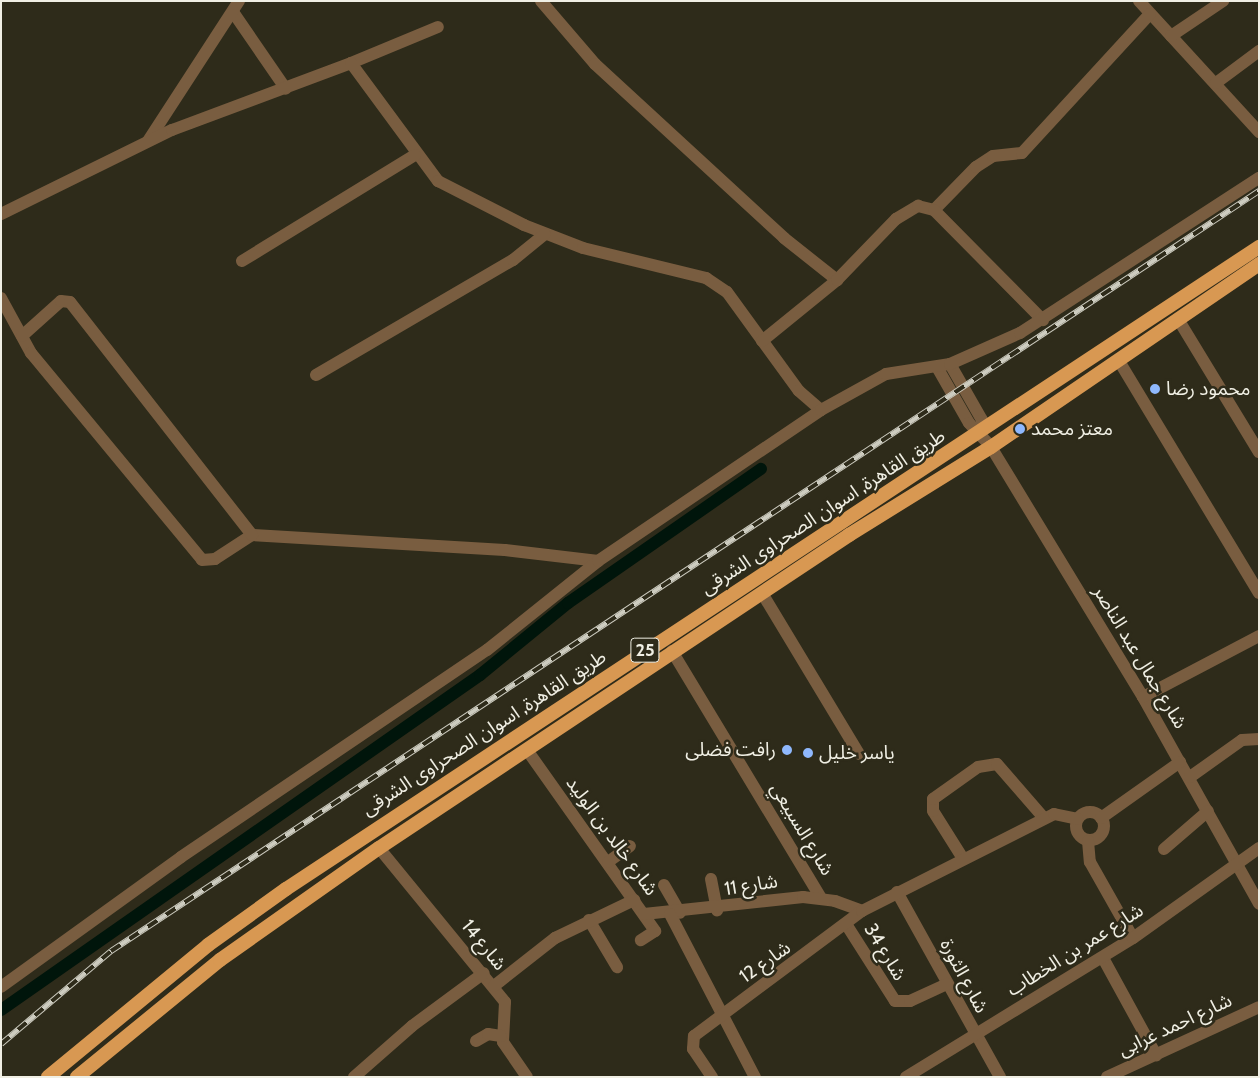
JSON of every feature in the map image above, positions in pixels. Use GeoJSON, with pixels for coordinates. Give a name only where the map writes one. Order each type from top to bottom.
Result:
{"type":"FeatureCollection","features":[{"type":"Feature","properties":{"kind":"highway","name":"طريق القاهرة, اسوان الصحراوى الشرقى"},"geometry":{"type":"LineString","coordinates":[[48,1077],[208,945],[370,831],[841,520],[982,433],[1259,247]]}},
{"type":"Feature","properties":{"kind":"highway","name":"طريق القاهرة, اسوان الصحراوى الشرقى"},"geometry":{"type":"LineString","coordinates":[[77,1077],[149,1016],[220,960],[379,848],[672,651],[991,447],[1259,264]]}},
{"type":"Feature","properties":{"kind":"highway"},"geometry":{"type":"LineString","coordinates":[[137,1002],[149,1016]]}},
{"type":"Feature","properties":{"kind":"street"},"geometry":{"type":"LineString","coordinates":[[541,1],[601,70],[784,238],[837,280]]}},
{"type":"Feature","properties":{"kind":"street"},"geometry":{"type":"LineString","coordinates":[[1138,1],[1216,83],[1259,132]]}},
{"type":"Feature","properties":{"kind":"street"},"geometry":{"type":"LineString","coordinates":[[1171,36],[1223,1]]}},
{"type":"Feature","properties":{"kind":"street"},"geometry":{"type":"LineString","coordinates":[[148,141],[236,6],[286,88]]}},
{"type":"Feature","properties":{"kind":"street"},"geometry":{"type":"LineString","coordinates":[[934,210],[976,167],[993,156],[1022,153],[1150,14]]}},
{"type":"Feature","properties":{"kind":"street"},"geometry":{"type":"LineString","coordinates":[[1,214],[148,141],[438,28]]}},
{"type":"Feature","properties":{"kind":"street"},"geometry":{"type":"LineString","coordinates":[[1216,83],[1259,51]]}},
{"type":"Feature","properties":{"kind":"street"},"geometry":{"type":"LineString","coordinates":[[351,63],[414,155],[449,189],[546,234],[583,248],[706,278],[727,292],[799,391],[821,410]]}},
{"type":"Feature","properties":{"kind":"street"},"geometry":{"type":"LineString","coordinates":[[242,260],[414,155]]}},
{"type":"Feature","properties":{"kind":"street"},"geometry":{"type":"LineString","coordinates":[[1,987],[142,884],[487,650],[598,561],[821,410],[886,374],[950,364],[1043,320],[1259,178]]}},
{"type":"Feature","properties":{"kind":"street"},"geometry":{"type":"LineString","coordinates":[[762,341],[837,280],[896,219],[918,206],[934,210],[1043,320]]}},
{"type":"Feature","properties":{"kind":"street"},"geometry":{"type":"LineString","coordinates":[[316,375],[513,260],[546,234]]}},
{"type":"Feature","properties":{"kind":"street"},"geometry":{"type":"LineString","coordinates":[[1,298],[22,336],[84,422],[122,461],[199,558],[215,558],[252,535],[505,550],[598,561]]}},
{"type":"Feature","properties":{"kind":"street"},"geometry":{"type":"LineString","coordinates":[[22,336],[61,301],[70,302],[252,535]]}},
{"type":"Feature","properties":{"kind":"street"},"geometry":{"type":"LineString","coordinates":[[1178,319],[1259,452]]}},
{"type":"Feature","properties":{"kind":"street"},"geometry":{"type":"LineString","coordinates":[[1119,361],[1259,592]]}},
{"type":"Feature","properties":{"kind":"street","name":"شارع جمال عبد الناصر"},"geometry":{"type":"LineString","coordinates":[[950,364],[982,420],[982,433]]}},
{"type":"Feature","properties":{"kind":"street","name":"شارع جمال عبد الناصر"},"geometry":{"type":"LineString","coordinates":[[937,367],[969,423],[982,433],[991,447],[1143,697],[1259,904]]}},
{"type":"Feature","properties":{"kind":"street"},"geometry":{"type":"LineString","coordinates":[[762,593],[859,754]]}},
{"type":"Feature","properties":{"kind":"street"},"geometry":{"type":"LineString","coordinates":[[1143,697],[1259,636]]}},
{"type":"Feature","properties":{"kind":"street","name":"شارع السبيعي"},"geometry":{"type":"LineString","coordinates":[[672,651],[821,898]]}},
{"type":"Feature","properties":{"kind":"street"},"geometry":{"type":"LineString","coordinates":[[1190,778],[1242,740],[1259,739]]}},
{"type":"Feature","properties":{"kind":"street","name":"شارع خالد بن الوليد"},"geometry":{"type":"LineString","coordinates":[[527,750],[644,914],[654,933],[641,940]]}},
{"type":"Feature","properties":{"kind":"street"},"geometry":{"type":"LineString","coordinates":[[1101,818],[1180,762]]}},
{"type":"Feature","properties":{"kind":"street"},"geometry":{"type":"LineString","coordinates":[[962,857],[933,811],[933,799],[978,767],[997,764],[1044,818]]}},
{"type":"Feature","properties":{"kind":"street"},"geometry":{"type":"LineString","coordinates":[[1164,849],[1208,811]]}},
{"type":"Feature","properties":{"kind":"street"},"geometry":{"type":"LineString","coordinates":[[1088,841],[1076,833],[1077,819],[1089,812],[1101,818]]}},
{"type":"Feature","properties":{"kind":"street","name":"شارع 12"},"geometry":{"type":"LineString","coordinates":[[712,1077],[691,1042],[723,1013],[767,986],[862,912],[962,857],[1044,818],[1062,813],[1077,819]]}},
{"type":"Feature","properties":{"kind":"street"},"geometry":{"type":"LineString","coordinates":[[1088,841],[1103,832],[1101,818]]}},
{"type":"Feature","properties":{"kind":"street"},"geometry":{"type":"LineString","coordinates":[[1088,841],[1090,862],[1134,938]]}},
{"type":"Feature","properties":{"kind":"street"},"geometry":{"type":"LineString","coordinates":[[608,862],[630,846]]}},
{"type":"Feature","properties":{"kind":"street","name":"شارع 14"},"geometry":{"type":"LineString","coordinates":[[379,848],[494,986],[507,1007],[501,1036]]}},
{"type":"Feature","properties":{"kind":"street","name":"شارع عمر بن الخطاب"},"geometry":{"type":"LineString","coordinates":[[906,1077],[1134,938],[1238,865],[1259,848]]}},
{"type":"Feature","properties":{"kind":"street"},"geometry":{"type":"LineString","coordinates":[[711,879],[717,910]]}},
{"type":"Feature","properties":{"kind":"street"},"geometry":{"type":"LineString","coordinates":[[664,885],[675,914],[755,1077]]}},
{"type":"Feature","properties":{"kind":"street","name":"شارع الثورة"},"geometry":{"type":"LineString","coordinates":[[897,892],[974,1034],[1000,1077]]}},
{"type":"Feature","properties":{"kind":"street","name":"شارع 11"},"geometry":{"type":"LineString","coordinates":[[644,914],[675,914],[821,898],[862,912]]}},
{"type":"Feature","properties":{"kind":"street"},"geometry":{"type":"LineString","coordinates":[[494,986],[538,949],[589,920],[634,900]]}},
{"type":"Feature","properties":{"kind":"street"},"geometry":{"type":"LineString","coordinates":[[589,920],[618,967]]}},
{"type":"Feature","properties":{"kind":"street","name":"شارع 34"},"geometry":{"type":"LineString","coordinates":[[846,924],[895,1001],[910,1002],[947,984]]}},
{"type":"Feature","properties":{"kind":"street"},"geometry":{"type":"LineString","coordinates":[[1103,958],[1156,1055]]}},
{"type":"Feature","properties":{"kind":"street"},"geometry":{"type":"LineString","coordinates":[[354,1077],[412,1026],[484,973]]}},
{"type":"Feature","properties":{"kind":"street","name":"شارع احمد عرابى"},"geometry":{"type":"LineString","coordinates":[[1107,1077],[1259,1007]]}},
{"type":"Feature","properties":{"kind":"street"},"geometry":{"type":"LineString","coordinates":[[476,1041],[488,1034],[501,1036],[527,1077]]}},
{"type":"Feature","properties":{"kind":"waterway"},"geometry":{"type":"LineString","coordinates":[[1,1010],[480,675],[568,603],[761,469]]}},
{"type":"Feature","properties":{"kind":"railway"},"geometry":{"type":"LineString","coordinates":[[1,1044],[111,951],[1259,191]]}},
{"type":"Feature","properties":{"kind":"place","name":"محمود رضا"},"geometry":{"type":"Point","coordinates":[1155,389]}},
{"type":"Feature","properties":{"kind":"place","name":"معتز محمد"},"geometry":{"type":"Point","coordinates":[1020,429]}},
{"type":"Feature","properties":{"kind":"place","name":"رافت فضلى"},"geometry":{"type":"Point","coordinates":[787,750]}},
{"type":"Feature","properties":{"kind":"place","name":"ياسر خليل"},"geometry":{"type":"Point","coordinates":[808,753]}}]}
